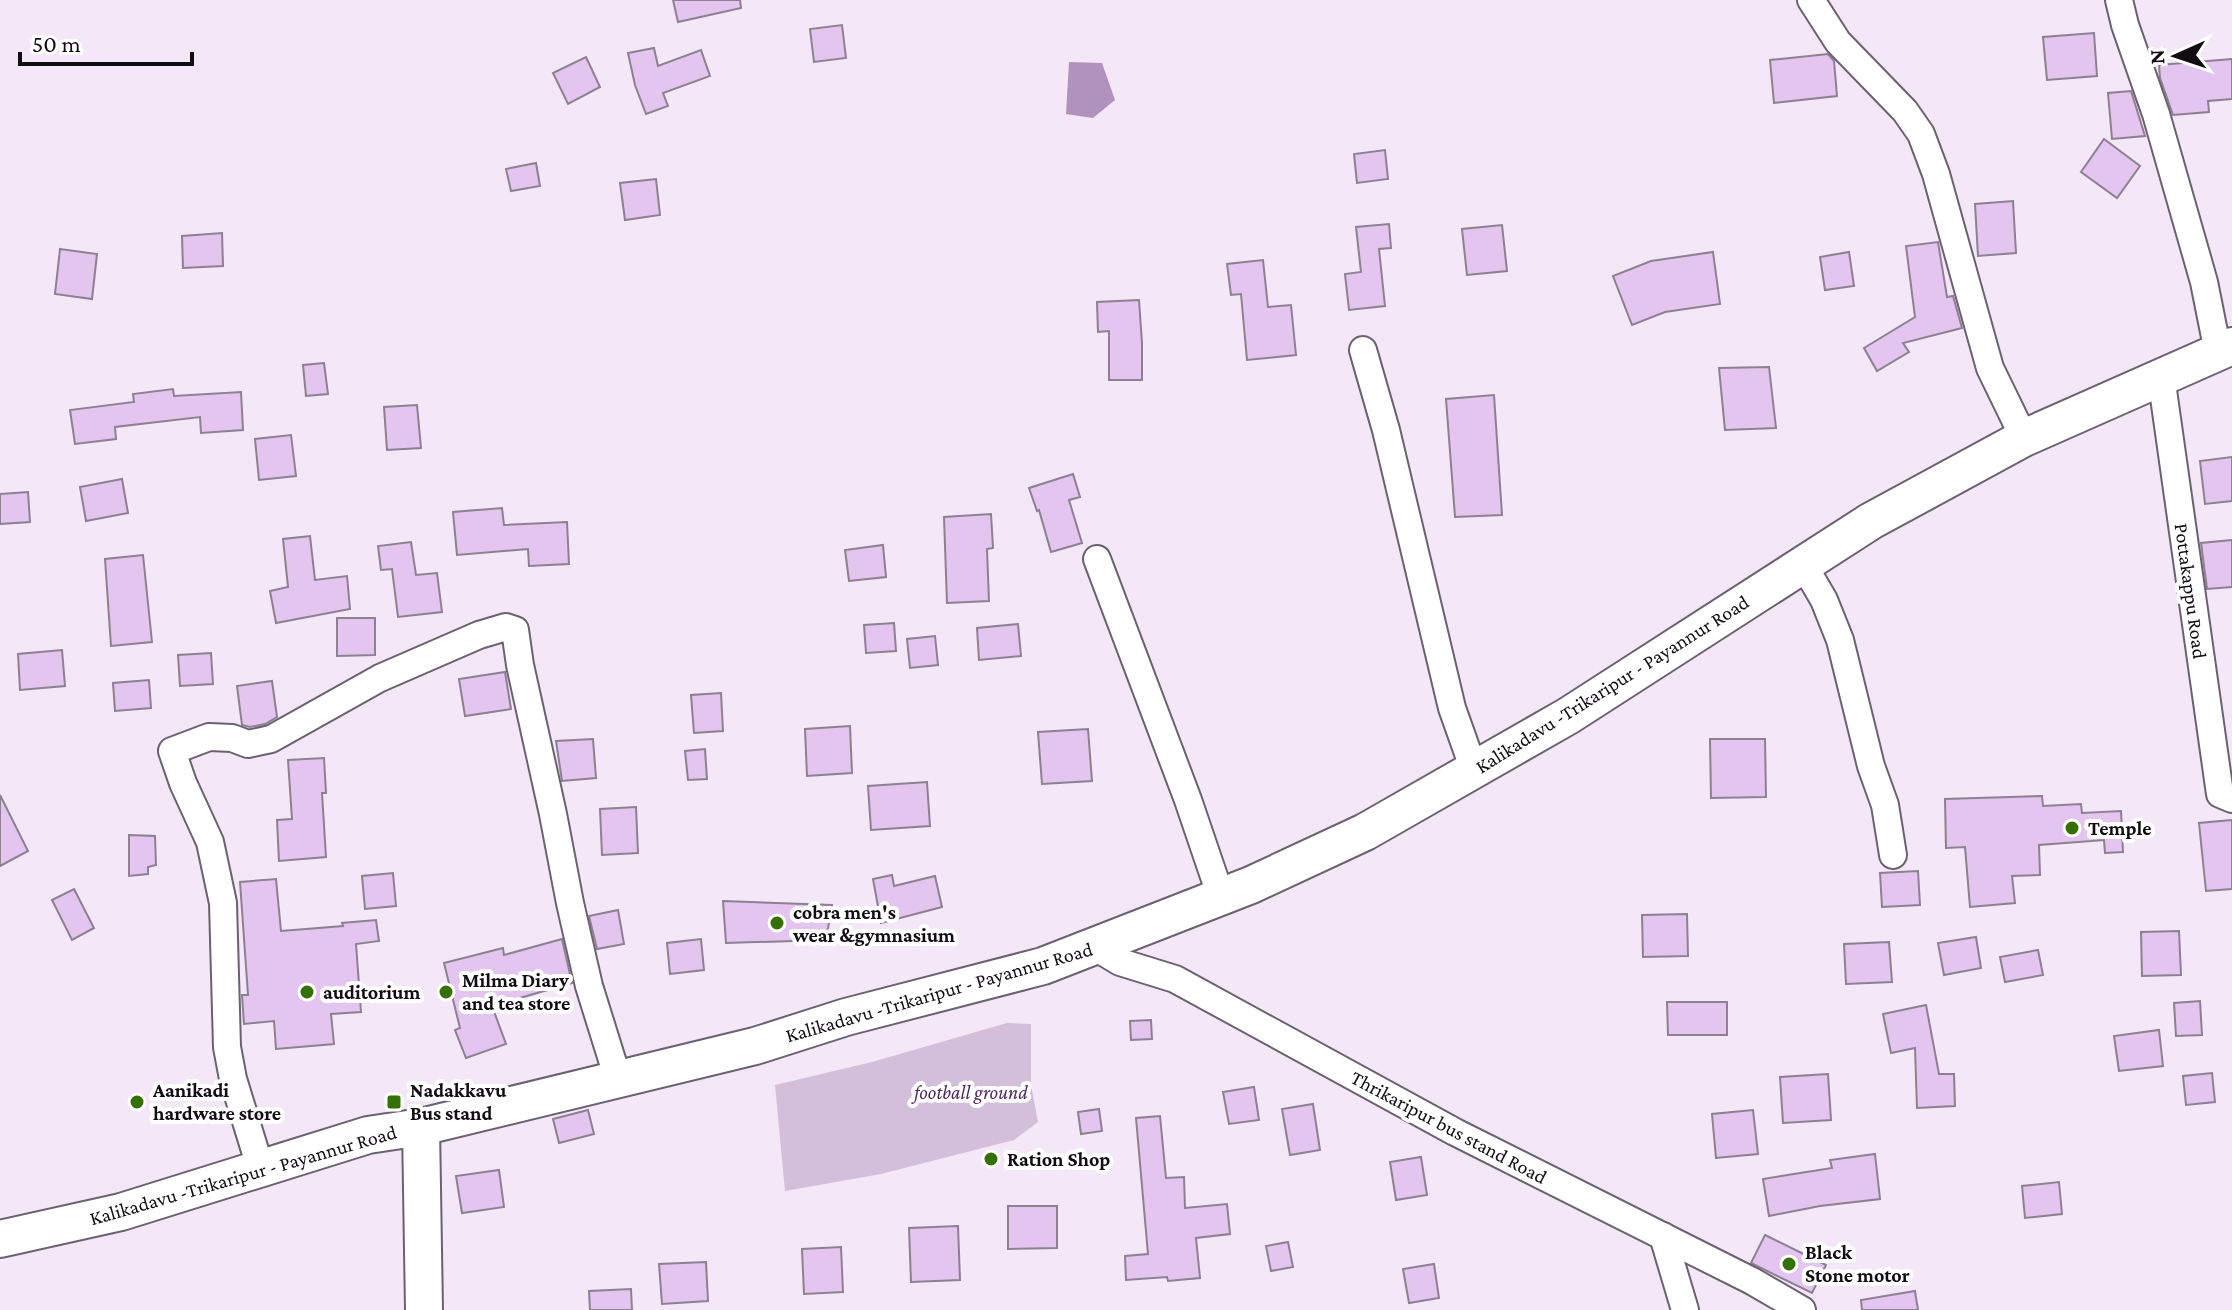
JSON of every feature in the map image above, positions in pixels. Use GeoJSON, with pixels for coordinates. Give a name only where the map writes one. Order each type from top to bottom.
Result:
{"type":"FeatureCollection","features":[{"type":"Feature","properties":{"kind":"main road","name":"Kalikadavu -Trikaripur - Payannur Road"},"geometry":{"type":"LineString","coordinates":[[0,1239],[121,1212],[368,1135],[421,1127],[755,1046],[846,1017],[1043,966],[1221,897],[1365,832],[1568,716],[1871,521],[2024,438],[2225,349]]}},
{"type":"Feature","properties":{"kind":"main road"},"geometry":{"type":"LineString","coordinates":[[421,1127],[424,1310]]}},
{"type":"Feature","properties":{"kind":"street"},"geometry":{"type":"LineString","coordinates":[[1811,0],[1838,42],[1905,111],[1921,134],[1936,174],[1990,368],[2024,438]]}},
{"type":"Feature","properties":{"kind":"street"},"geometry":{"type":"LineString","coordinates":[[2119,0],[2225,349]]}},
{"type":"Feature","properties":{"kind":"street"},"geometry":{"type":"LineString","coordinates":[[1363,350],[1386,430],[1452,708],[1474,770]]}},
{"type":"Feature","properties":{"kind":"street","name":"Pottakappu Road"},"geometry":{"type":"LineString","coordinates":[[2161,376],[2220,794],[2232,799]]}},
{"type":"Feature","properties":{"kind":"street"},"geometry":{"type":"LineString","coordinates":[[1097,559],[1221,897]]}},
{"type":"Feature","properties":{"kind":"street"},"geometry":{"type":"LineString","coordinates":[[1803,564],[1824,600],[1840,640],[1871,766],[1885,805],[1893,855]]}},
{"type":"Feature","properties":{"kind":"street"},"geometry":{"type":"LineString","coordinates":[[261,1170],[233,1079],[227,1047],[223,903],[210,842],[172,751],[209,737],[232,738],[248,744],[271,739],[380,678],[479,635],[506,627],[515,630],[589,986],[618,1079]]}},
{"type":"Feature","properties":{"kind":"street","name":"Thrikaripur bus stand Road"},"geometry":{"type":"LineString","coordinates":[[1095,947],[1120,962],[1175,979],[1455,1132],[1752,1281],[1802,1310]]}},
{"type":"Feature","properties":{"kind":"street"},"geometry":{"type":"LineString","coordinates":[[1663,1236],[1685,1310]]}},
{"type":"Feature","properties":{"kind":"green space","name":"football ground"},"geometry":{"type":"Polygon","coordinates":[[[1007,1023],[1031,1024],[1031,1085],[1038,1122],[1014,1140],[881,1174],[785,1191],[775,1085],[872,1062],[1007,1023]]]}},
{"type":"Feature","properties":{"kind":"shaded area"},"geometry":{"type":"Polygon","coordinates":[[[1069,62],[1102,63],[1115,100],[1093,118],[1066,114],[1069,62]]]}},
{"type":"Feature","properties":{"kind":"building"},"geometry":{"type":"Polygon","coordinates":[[[673,0],[740,0],[741,8],[678,22],[673,0]]]}},
{"type":"Feature","properties":{"kind":"building"},"geometry":{"type":"Polygon","coordinates":[[[842,25],[846,58],[814,62],[810,29],[842,25]]]}},
{"type":"Feature","properties":{"kind":"building"},"geometry":{"type":"Polygon","coordinates":[[[2094,33],[2097,76],[2047,80],[2043,37],[2094,33]]]}},
{"type":"Feature","properties":{"kind":"building"},"geometry":{"type":"Polygon","coordinates":[[[654,48],[658,66],[701,50],[710,76],[663,93],[668,106],[646,114],[628,53],[654,48]]]}},
{"type":"Feature","properties":{"kind":"building"},"geometry":{"type":"Polygon","coordinates":[[[1828,54],[1834,61],[1837,96],[1774,103],[1770,60],[1828,54]]]}},
{"type":"Feature","properties":{"kind":"building"},"geometry":{"type":"Polygon","coordinates":[[[586,57],[600,87],[568,104],[553,73],[586,57]]]}},
{"type":"Feature","properties":{"kind":"building"},"geometry":{"type":"Polygon","coordinates":[[[2232,59],[2232,99],[2208,101],[2209,112],[2173,115],[2160,78],[2159,65],[2232,59]]]}},
{"type":"Feature","properties":{"kind":"building"},"geometry":{"type":"Polygon","coordinates":[[[2131,91],[2145,136],[2112,139],[2108,93],[2131,91]]]}},
{"type":"Feature","properties":{"kind":"building"},"geometry":{"type":"Polygon","coordinates":[[[2104,139],[2140,166],[2117,198],[2081,172],[2104,139]]]}},
{"type":"Feature","properties":{"kind":"building"},"geometry":{"type":"Polygon","coordinates":[[[1385,150],[1388,179],[1357,183],[1354,154],[1385,150]]]}},
{"type":"Feature","properties":{"kind":"building"},"geometry":{"type":"Polygon","coordinates":[[[536,163],[540,186],[511,191],[506,169],[536,163]]]}},
{"type":"Feature","properties":{"kind":"building"},"geometry":{"type":"Polygon","coordinates":[[[656,179],[660,215],[625,220],[620,183],[656,179]]]}},
{"type":"Feature","properties":{"kind":"building"},"geometry":{"type":"Polygon","coordinates":[[[2013,201],[2016,253],[1978,256],[1975,204],[2013,201]]]}},
{"type":"Feature","properties":{"kind":"building"},"geometry":{"type":"Polygon","coordinates":[[[1389,224],[1391,248],[1379,249],[1385,306],[1349,310],[1345,274],[1361,272],[1356,227],[1389,224]]]}},
{"type":"Feature","properties":{"kind":"building"},"geometry":{"type":"Polygon","coordinates":[[[1502,225],[1507,271],[1467,275],[1462,229],[1502,225]]]}},
{"type":"Feature","properties":{"kind":"building"},"geometry":{"type":"Polygon","coordinates":[[[222,233],[223,266],[183,268],[182,236],[222,233]]]}},
{"type":"Feature","properties":{"kind":"building"},"geometry":{"type":"Polygon","coordinates":[[[1938,242],[1947,297],[1953,296],[1962,328],[1903,343],[1909,352],[1877,371],[1864,348],[1915,317],[1906,246],[1938,242]]]}},
{"type":"Feature","properties":{"kind":"building"},"geometry":{"type":"Polygon","coordinates":[[[60,249],[97,254],[92,299],[55,294],[60,249]]]}},
{"type":"Feature","properties":{"kind":"building"},"geometry":{"type":"Polygon","coordinates":[[[1713,252],[1720,304],[1665,312],[1632,325],[1613,276],[1651,261],[1713,252]]]}},
{"type":"Feature","properties":{"kind":"building"},"geometry":{"type":"Polygon","coordinates":[[[1849,252],[1854,286],[1825,290],[1820,257],[1849,252]]]}},
{"type":"Feature","properties":{"kind":"building"},"geometry":{"type":"Polygon","coordinates":[[[1263,260],[1268,307],[1291,305],[1296,355],[1247,360],[1241,294],[1231,295],[1227,264],[1263,260]]]}},
{"type":"Feature","properties":{"kind":"building"},"geometry":{"type":"Polygon","coordinates":[[[1139,300],[1142,380],[1109,380],[1109,331],[1098,332],[1097,302],[1139,300]]]}},
{"type":"Feature","properties":{"kind":"building"},"geometry":{"type":"Polygon","coordinates":[[[324,363],[328,394],[306,396],[303,365],[324,363]]]}},
{"type":"Feature","properties":{"kind":"building"},"geometry":{"type":"Polygon","coordinates":[[[1769,367],[1776,428],[1725,430],[1719,368],[1769,367]]]}},
{"type":"Feature","properties":{"kind":"building"},"geometry":{"type":"Polygon","coordinates":[[[173,389],[174,396],[241,392],[243,430],[201,433],[200,417],[115,427],[116,439],[75,444],[70,410],[134,402],[133,394],[173,389]]]}},
{"type":"Feature","properties":{"kind":"building"},"geometry":{"type":"Polygon","coordinates":[[[1494,395],[1502,515],[1455,517],[1446,399],[1494,395]]]}},
{"type":"Feature","properties":{"kind":"building"},"geometry":{"type":"Polygon","coordinates":[[[417,405],[421,448],[387,450],[384,407],[417,405]]]}},
{"type":"Feature","properties":{"kind":"building"},"geometry":{"type":"Polygon","coordinates":[[[291,435],[296,476],[259,480],[255,439],[291,435]]]}},
{"type":"Feature","properties":{"kind":"building"},"geometry":{"type":"Polygon","coordinates":[[[2232,457],[2232,501],[2205,504],[2200,461],[2232,457]]]}},
{"type":"Feature","properties":{"kind":"building"},"geometry":{"type":"Polygon","coordinates":[[[1073,474],[1080,497],[1069,500],[1082,543],[1051,552],[1029,488],[1073,474]]]}},
{"type":"Feature","properties":{"kind":"building"},"geometry":{"type":"Polygon","coordinates":[[[122,479],[128,513],[86,521],[80,487],[122,479]]]}},
{"type":"Feature","properties":{"kind":"building"},"geometry":{"type":"Polygon","coordinates":[[[28,492],[30,522],[0,524],[0,494],[28,492]]]}},
{"type":"Feature","properties":{"kind":"building"},"geometry":{"type":"Polygon","coordinates":[[[502,508],[504,525],[567,522],[569,564],[529,566],[528,549],[457,555],[453,512],[502,508]]]}},
{"type":"Feature","properties":{"kind":"building"},"geometry":{"type":"Polygon","coordinates":[[[991,514],[993,548],[987,549],[989,601],[947,603],[944,517],[991,514]]]}},
{"type":"Feature","properties":{"kind":"building"},"geometry":{"type":"Polygon","coordinates":[[[310,536],[315,580],[347,576],[350,609],[276,623],[270,591],[288,587],[283,539],[310,536]]]}},
{"type":"Feature","properties":{"kind":"building"},"geometry":{"type":"Polygon","coordinates":[[[2232,540],[2232,587],[2207,589],[2201,543],[2232,540]]]}},
{"type":"Feature","properties":{"kind":"building"},"geometry":{"type":"Polygon","coordinates":[[[411,542],[416,575],[437,573],[442,612],[398,617],[392,569],[381,570],[378,546],[411,542]]]}},
{"type":"Feature","properties":{"kind":"building"},"geometry":{"type":"Polygon","coordinates":[[[883,545],[886,577],[849,581],[845,550],[883,545]]]}},
{"type":"Feature","properties":{"kind":"building"},"geometry":{"type":"Polygon","coordinates":[[[143,555],[152,642],[111,646],[105,559],[143,555]]]}},
{"type":"Feature","properties":{"kind":"building"},"geometry":{"type":"Polygon","coordinates":[[[337,618],[375,618],[375,655],[337,656],[337,618]]]}},
{"type":"Feature","properties":{"kind":"building"},"geometry":{"type":"Polygon","coordinates":[[[894,623],[896,651],[866,653],[864,625],[894,623]]]}},
{"type":"Feature","properties":{"kind":"building"},"geometry":{"type":"Polygon","coordinates":[[[1018,624],[1021,656],[979,660],[977,628],[1018,624]]]}},
{"type":"Feature","properties":{"kind":"building"},"geometry":{"type":"Polygon","coordinates":[[[935,636],[938,665],[910,668],[907,639],[935,636]]]}},
{"type":"Feature","properties":{"kind":"building"},"geometry":{"type":"Polygon","coordinates":[[[62,650],[65,686],[20,690],[18,654],[62,650]]]}},
{"type":"Feature","properties":{"kind":"building"},"geometry":{"type":"Polygon","coordinates":[[[211,653],[213,684],[180,686],[178,655],[211,653]]]}},
{"type":"Feature","properties":{"kind":"building"},"geometry":{"type":"Polygon","coordinates":[[[505,672],[511,709],[465,716],[459,679],[505,672]]]}},
{"type":"Feature","properties":{"kind":"building"},"geometry":{"type":"Polygon","coordinates":[[[149,680],[151,708],[115,711],[113,683],[149,680]]]}},
{"type":"Feature","properties":{"kind":"building"},"geometry":{"type":"Polygon","coordinates":[[[272,681],[277,717],[265,724],[242,725],[237,686],[272,681]]]}},
{"type":"Feature","properties":{"kind":"building"},"geometry":{"type":"Polygon","coordinates":[[[721,693],[723,731],[694,733],[691,695],[721,693]]]}},
{"type":"Feature","properties":{"kind":"building"},"geometry":{"type":"Polygon","coordinates":[[[850,726],[852,773],[807,776],[805,729],[850,726]]]}},
{"type":"Feature","properties":{"kind":"building"},"geometry":{"type":"Polygon","coordinates":[[[1088,729],[1092,781],[1042,784],[1038,732],[1088,729]]]}},
{"type":"Feature","properties":{"kind":"building"},"geometry":{"type":"Polygon","coordinates":[[[593,739],[596,778],[562,781],[556,741],[593,739]]]}},
{"type":"Feature","properties":{"kind":"building"},"geometry":{"type":"Polygon","coordinates":[[[1710,739],[1765,739],[1766,797],[1711,798],[1710,739]]]}},
{"type":"Feature","properties":{"kind":"building"},"geometry":{"type":"Polygon","coordinates":[[[705,749],[707,779],[688,780],[685,751],[705,749]]]}},
{"type":"Feature","properties":{"kind":"building"},"geometry":{"type":"Polygon","coordinates":[[[324,758],[326,793],[322,793],[326,857],[279,861],[277,820],[292,819],[288,760],[324,758]]]}},
{"type":"Feature","properties":{"kind":"building"},"geometry":{"type":"Polygon","coordinates":[[[927,782],[930,826],[871,830],[868,786],[927,782]]]}},
{"type":"Feature","properties":{"kind":"building"},"geometry":{"type":"Polygon","coordinates":[[[0,795],[28,851],[0,866],[0,795]]]}},
{"type":"Feature","properties":{"kind":"building"},"geometry":{"type":"Polygon","coordinates":[[[2042,796],[2043,806],[2081,804],[2082,813],[2121,811],[2123,852],[2105,853],[2104,840],[2039,845],[2040,875],[2012,876],[2015,903],[1970,907],[1965,847],[1946,848],[1945,799],[2042,796]]]}},
{"type":"Feature","properties":{"kind":"building"},"geometry":{"type":"Polygon","coordinates":[[[636,807],[638,853],[602,855],[600,809],[636,807]]]}},
{"type":"Feature","properties":{"kind":"building"},"geometry":{"type":"Polygon","coordinates":[[[2232,820],[2232,889],[2206,891],[2199,823],[2232,820]]]}},
{"type":"Feature","properties":{"kind":"building"},"geometry":{"type":"Polygon","coordinates":[[[129,835],[155,836],[156,865],[148,867],[148,874],[129,876],[129,835]]]}},
{"type":"Feature","properties":{"kind":"building"},"geometry":{"type":"Polygon","coordinates":[[[1918,871],[1920,905],[1882,907],[1880,873],[1918,871]]]}},
{"type":"Feature","properties":{"kind":"building"},"geometry":{"type":"Polygon","coordinates":[[[393,873],[396,906],[365,909],[362,876],[393,873]]]}},
{"type":"Feature","properties":{"kind":"building"},"geometry":{"type":"Polygon","coordinates":[[[892,875],[894,886],[935,876],[942,907],[881,923],[873,879],[892,875]]]}},
{"type":"Feature","properties":{"kind":"building"},"geometry":{"type":"Polygon","coordinates":[[[276,879],[281,931],[376,920],[379,941],[356,944],[361,1012],[331,1014],[334,1044],[276,1049],[274,1021],[244,1024],[242,995],[248,995],[240,882],[276,879]]]}},
{"type":"Feature","properties":{"kind":"building"},"geometry":{"type":"Polygon","coordinates":[[[74,889],[94,928],[72,940],[52,900],[74,889]]]}},
{"type":"Feature","properties":{"kind":"building","name":"cobra men's wear &gymnasium"},"geometry":{"type":"Polygon","coordinates":[[[723,901],[832,905],[826,940],[726,943],[723,901]]]}},
{"type":"Feature","properties":{"kind":"building"},"geometry":{"type":"Polygon","coordinates":[[[618,910],[624,944],[597,949],[589,916],[618,910]]]}},
{"type":"Feature","properties":{"kind":"building"},"geometry":{"type":"Polygon","coordinates":[[[1687,914],[1688,956],[1643,957],[1642,915],[1687,914]]]}},
{"type":"Feature","properties":{"kind":"building"},"geometry":{"type":"Polygon","coordinates":[[[2179,931],[2181,975],[2142,976],[2141,932],[2179,931]]]}},
{"type":"Feature","properties":{"kind":"building"},"geometry":{"type":"Polygon","coordinates":[[[1976,937],[1981,968],[1944,975],[1938,943],[1976,937]]]}},
{"type":"Feature","properties":{"kind":"building"},"geometry":{"type":"Polygon","coordinates":[[[562,939],[572,983],[492,1006],[506,1044],[466,1058],[455,1030],[460,1028],[444,963],[503,948],[504,955],[562,939]]]}},
{"type":"Feature","properties":{"kind":"building"},"geometry":{"type":"Polygon","coordinates":[[[701,939],[704,970],[670,974],[667,943],[701,939]]]}},
{"type":"Feature","properties":{"kind":"building"},"geometry":{"type":"Polygon","coordinates":[[[1889,942],[1892,982],[1846,984],[1844,944],[1889,942]]]}},
{"type":"Feature","properties":{"kind":"building"},"geometry":{"type":"Polygon","coordinates":[[[2038,950],[2043,975],[2005,982],[2000,957],[2038,950]]]}},
{"type":"Feature","properties":{"kind":"building"},"geometry":{"type":"Polygon","coordinates":[[[2200,1001],[2202,1035],[2176,1036],[2174,1003],[2200,1001]]]}},
{"type":"Feature","properties":{"kind":"building"},"geometry":{"type":"Polygon","coordinates":[[[1667,1002],[1727,1002],[1727,1035],[1668,1035],[1667,1002]]]}},
{"type":"Feature","properties":{"kind":"building"},"geometry":{"type":"Polygon","coordinates":[[[1926,1005],[1939,1074],[1954,1074],[1955,1106],[1917,1108],[1915,1048],[1891,1053],[1883,1014],[1926,1005]]]}},
{"type":"Feature","properties":{"kind":"building"},"geometry":{"type":"Polygon","coordinates":[[[1151,1020],[1152,1039],[1131,1040],[1130,1021],[1151,1020]]]}},
{"type":"Feature","properties":{"kind":"building"},"geometry":{"type":"Polygon","coordinates":[[[2159,1030],[2163,1066],[2119,1071],[2114,1036],[2159,1030]]]}},
{"type":"Feature","properties":{"kind":"building"},"geometry":{"type":"Polygon","coordinates":[[[2212,1073],[2215,1102],[2186,1105],[2183,1076],[2212,1073]]]}},
{"type":"Feature","properties":{"kind":"building"},"geometry":{"type":"Polygon","coordinates":[[[1828,1074],[1831,1120],[1783,1123],[1780,1077],[1828,1074]]]}},
{"type":"Feature","properties":{"kind":"building"},"geometry":{"type":"Polygon","coordinates":[[[1254,1087],[1259,1120],[1229,1124],[1223,1092],[1254,1087]]]}},
{"type":"Feature","properties":{"kind":"building"},"geometry":{"type":"Polygon","coordinates":[[[1313,1104],[1320,1150],[1290,1155],[1282,1109],[1313,1104]]]}},
{"type":"Feature","properties":{"kind":"building"},"geometry":{"type":"Polygon","coordinates":[[[1099,1109],[1102,1131],[1081,1134],[1078,1112],[1099,1109]]]}},
{"type":"Feature","properties":{"kind":"building"},"geometry":{"type":"Polygon","coordinates":[[[588,1110],[594,1134],[559,1143],[553,1119],[588,1110]]]}},
{"type":"Feature","properties":{"kind":"building"},"geometry":{"type":"Polygon","coordinates":[[[1753,1110],[1758,1154],[1716,1158],[1712,1114],[1753,1110]]]}},
{"type":"Feature","properties":{"kind":"building"},"geometry":{"type":"Polygon","coordinates":[[[1160,1116],[1166,1178],[1184,1177],[1185,1208],[1227,1204],[1230,1234],[1196,1238],[1200,1278],[1126,1280],[1125,1256],[1148,1254],[1136,1118],[1160,1116]]]}},
{"type":"Feature","properties":{"kind":"building"},"geometry":{"type":"Polygon","coordinates":[[[1875,1154],[1880,1199],[1769,1216],[1763,1179],[1832,1168],[1830,1160],[1875,1154]]]}},
{"type":"Feature","properties":{"kind":"building"},"geometry":{"type":"Polygon","coordinates":[[[1421,1157],[1427,1195],[1396,1200],[1390,1162],[1421,1157]]]}},
{"type":"Feature","properties":{"kind":"building"},"geometry":{"type":"Polygon","coordinates":[[[499,1170],[504,1207],[462,1213],[456,1176],[499,1170]]]}},
{"type":"Feature","properties":{"kind":"building"},"geometry":{"type":"Polygon","coordinates":[[[2059,1182],[2062,1214],[2025,1218],[2022,1186],[2059,1182]]]}},
{"type":"Feature","properties":{"kind":"building"},"geometry":{"type":"Polygon","coordinates":[[[1008,1206],[1057,1206],[1057,1248],[1008,1249],[1008,1206]]]}},
{"type":"Feature","properties":{"kind":"building"},"geometry":{"type":"Polygon","coordinates":[[[958,1226],[960,1280],[911,1282],[909,1228],[958,1226]]]}},
{"type":"Feature","properties":{"kind":"building","name":"Black Stone motor"},"geometry":{"type":"Polygon","coordinates":[[[1765,1235],[1826,1265],[1812,1293],[1751,1263],[1765,1235]]]}},
{"type":"Feature","properties":{"kind":"building"},"geometry":{"type":"Polygon","coordinates":[[[1288,1242],[1293,1267],[1271,1271],[1266,1246],[1288,1242]]]}},
{"type":"Feature","properties":{"kind":"building"},"geometry":{"type":"Polygon","coordinates":[[[841,1247],[843,1292],[804,1294],[802,1249],[841,1247]]]}},
{"type":"Feature","properties":{"kind":"building"},"geometry":{"type":"Polygon","coordinates":[[[706,1262],[708,1301],[662,1304],[659,1264],[706,1262]]]}},
{"type":"Feature","properties":{"kind":"building"},"geometry":{"type":"Polygon","coordinates":[[[1434,1264],[1439,1298],[1409,1303],[1403,1269],[1434,1264]]]}},
{"type":"Feature","properties":{"kind":"building"},"geometry":{"type":"Polygon","coordinates":[[[631,1289],[632,1310],[590,1310],[589,1291],[631,1289]]]}},
{"type":"Feature","properties":{"kind":"building"},"geometry":{"type":"Polygon","coordinates":[[[1915,1291],[1918,1310],[1862,1310],[1861,1300],[1915,1291]]]}},
{"type":"Feature","properties":{"kind":"place","name":"Temple"},"geometry":{"type":"Point","coordinates":[2072,828]}},
{"type":"Feature","properties":{"kind":"place","name":"cobra men's wear &gymnasium"},"geometry":{"type":"Point","coordinates":[777,923]}},
{"type":"Feature","properties":{"kind":"place","name":"auditorium"},"geometry":{"type":"Point","coordinates":[307,992]}},
{"type":"Feature","properties":{"kind":"place","name":"Milma Diary and tea store"},"geometry":{"type":"Point","coordinates":[446,992]}},
{"type":"Feature","properties":{"kind":"place","name":"Aanikadi hardware store"},"geometry":{"type":"Point","coordinates":[137,1102]}},
{"type":"Feature","properties":{"kind":"place","name":"Nadakkavu Bus stand"},"geometry":{"type":"Point","coordinates":[394,1102]}},
{"type":"Feature","properties":{"kind":"place","name":"Ration Shop"},"geometry":{"type":"Point","coordinates":[991,1159]}},
{"type":"Feature","properties":{"kind":"place","name":"Black Stone motor"},"geometry":{"type":"Point","coordinates":[1789,1264]}}]}
